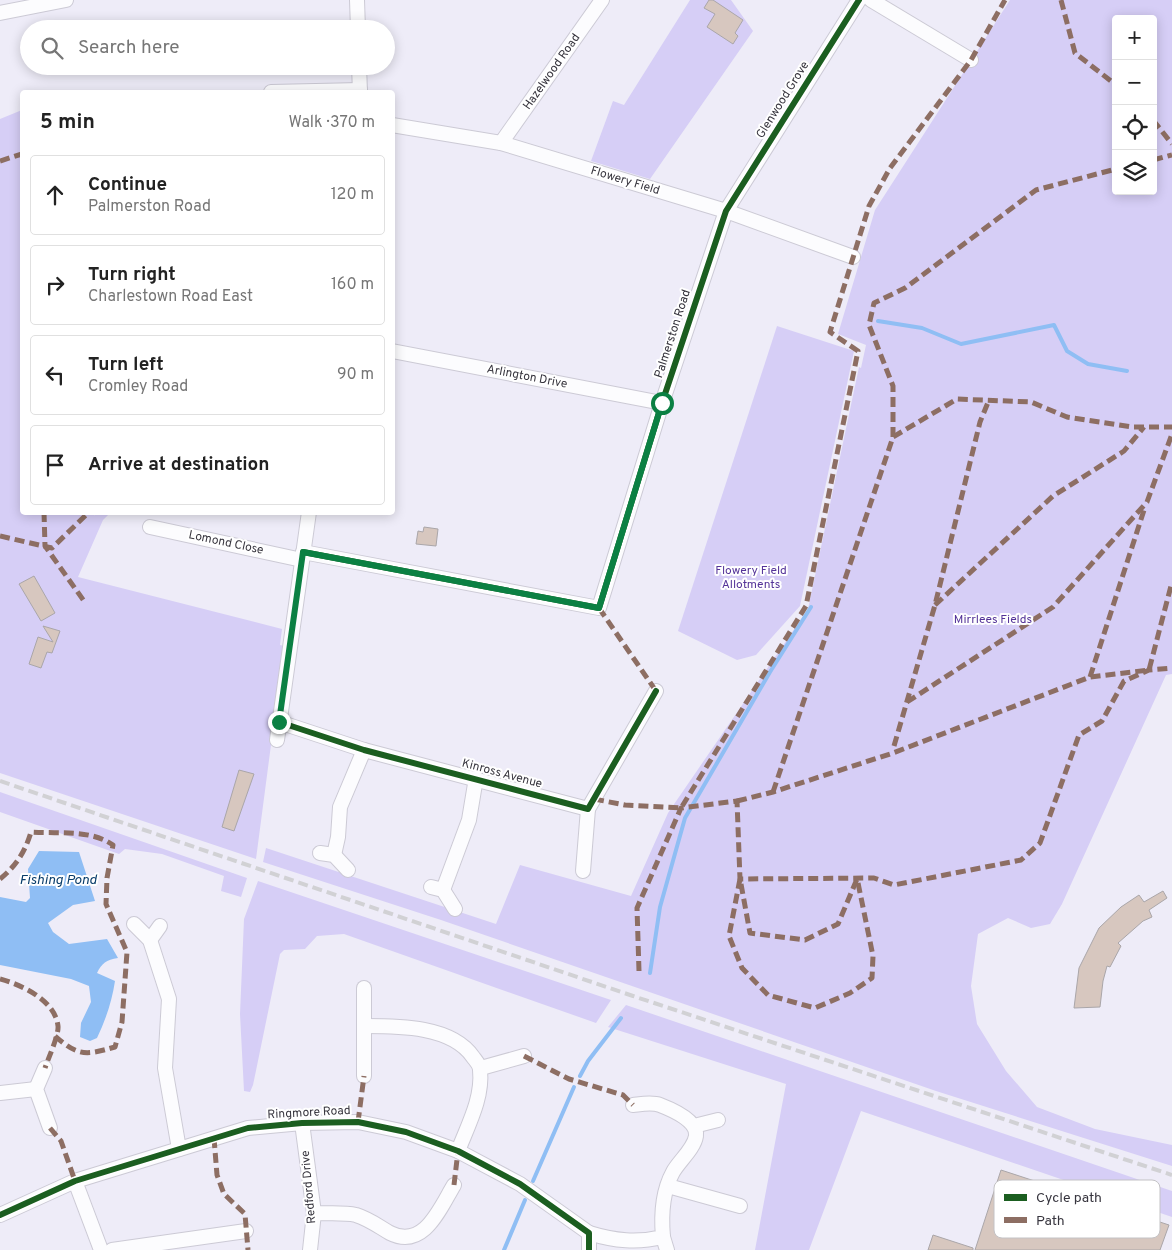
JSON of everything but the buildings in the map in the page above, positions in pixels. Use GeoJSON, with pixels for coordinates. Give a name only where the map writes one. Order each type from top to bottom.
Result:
{"type":"FeatureCollection","features":[{"type":"Feature","properties":{"kind":"street"},"geometry":{"type":"LineString","coordinates":[[0,13],[66,0]]}},
{"type":"Feature","properties":{"kind":"street"},"geometry":{"type":"LineString","coordinates":[[357,0],[358,20]]}},
{"type":"Feature","properties":{"kind":"street","name":"Hazelwood Road"},"geometry":{"type":"LineString","coordinates":[[501,143],[602,0]]}},
{"type":"Feature","properties":{"kind":"street","name":"Glenwood Grove"},"geometry":{"type":"LineString","coordinates":[[726,211],[859,0]]}},
{"type":"Feature","properties":{"kind":"street"},"geometry":{"type":"LineString","coordinates":[[871,0],[971,60]]}},
{"type":"Feature","properties":{"kind":"street"},"geometry":{"type":"LineString","coordinates":[[359,75],[360,90]]}},
{"type":"Feature","properties":{"kind":"street","name":"Flowery Field"},"geometry":{"type":"LineString","coordinates":[[395,125],[501,143],[726,211],[853,257]]}},
{"type":"Feature","properties":{"kind":"street","name":"Palmerston Road"},"geometry":{"type":"LineString","coordinates":[[599,608],[662,403],[726,211]]}},
{"type":"Feature","properties":{"kind":"street","name":"Arlington Drive"},"geometry":{"type":"LineString","coordinates":[[395,352],[662,403]]}},
{"type":"Feature","properties":{"kind":"street"},"geometry":{"type":"LineString","coordinates":[[277,740],[309,515]]}},
{"type":"Feature","properties":{"kind":"street","name":"Lomond Close"},"geometry":{"type":"LineString","coordinates":[[150,526],[303,556],[599,608]]}},
{"type":"Feature","properties":{"kind":"street"},"geometry":{"type":"LineString","coordinates":[[583,871],[588,809],[656,691]]}},
{"type":"Feature","properties":{"kind":"street","name":"Kinross Avenue"},"geometry":{"type":"LineString","coordinates":[[279,722],[364,750],[588,809]]}},
{"type":"Feature","properties":{"kind":"street"},"geometry":{"type":"LineString","coordinates":[[348,870],[327,854],[338,836],[340,807],[364,750]]}},
{"type":"Feature","properties":{"kind":"street","name":"Kinross Avenue"},"geometry":{"type":"LineString","coordinates":[[455,909],[437,889],[469,820],[476,778]]}},
{"type":"Feature","properties":{"kind":"street"},"geometry":{"type":"LineString","coordinates":[[134,924],[150,940],[169,999],[165,1068],[178,1149]]}},
{"type":"Feature","properties":{"kind":"street"},"geometry":{"type":"LineString","coordinates":[[150,940],[160,926]]}},
{"type":"Feature","properties":{"kind":"street"},"geometry":{"type":"LineString","coordinates":[[364,988],[364,1076]]}},
{"type":"Feature","properties":{"kind":"street"},"geometry":{"type":"LineString","coordinates":[[365,1026],[394,1026],[426,1030],[468,1049],[481,1068],[479,1096],[458,1151]]}},
{"type":"Feature","properties":{"kind":"street"},"geometry":{"type":"LineString","coordinates":[[481,1068],[524,1056]]}},
{"type":"Feature","properties":{"kind":"street"},"geometry":{"type":"LineString","coordinates":[[45,1068],[36,1089],[50,1128]]}},
{"type":"Feature","properties":{"kind":"street"},"geometry":{"type":"LineString","coordinates":[[0,1093],[36,1089]]}},
{"type":"Feature","properties":{"kind":"street"},"geometry":{"type":"LineString","coordinates":[[634,1105],[660,1105],[688,1120],[694,1126],[695,1139],[673,1172],[668,1186],[662,1217],[665,1243]]}},
{"type":"Feature","properties":{"kind":"street"},"geometry":{"type":"LineString","coordinates":[[694,1126],[718,1120]]}},
{"type":"Feature","properties":{"kind":"street","name":"Ringmore Road"},"geometry":{"type":"LineString","coordinates":[[0,1215],[75,1181],[248,1128],[302,1123],[358,1122],[406,1132],[458,1151],[520,1184],[589,1233],[612,1240],[665,1243]]}},
{"type":"Feature","properties":{"kind":"street","name":"Redford Drive"},"geometry":{"type":"LineString","coordinates":[[302,1123],[314,1213],[310,1250]]}},
{"type":"Feature","properties":{"kind":"street"},"geometry":{"type":"LineString","coordinates":[[75,1181],[101,1250]]}},
{"type":"Feature","properties":{"kind":"street"},"geometry":{"type":"LineString","coordinates":[[314,1213],[354,1215],[375,1222],[392,1234],[410,1238],[423,1233],[434,1219],[454,1185]]}},
{"type":"Feature","properties":{"kind":"street"},"geometry":{"type":"LineString","coordinates":[[668,1186],[740,1206]]}},
{"type":"Feature","properties":{"kind":"street"},"geometry":{"type":"LineString","coordinates":[[112,1250],[246,1231]]}},
{"type":"Feature","properties":{"kind":"street"},"geometry":{"type":"LineString","coordinates":[[589,1233],[589,1250]]}},
{"type":"Feature","properties":{"kind":"green space"},"geometry":{"type":"Polygon","coordinates":[[[690,0],[731,0],[753,31],[650,179],[591,161],[613,101],[624,105],[690,0]]]}},
{"type":"Feature","properties":{"kind":"green space","name":"Mirrlees Fields"},"geometry":{"type":"Polygon","coordinates":[[[1010,0],[1172,0],[1172,674],[1166,675],[1062,904],[1050,924],[1031,928],[1008,918],[978,934],[971,986],[977,1024],[1006,1071],[1037,1107],[1095,1129],[1172,1145],[1172,1166],[936,1091],[441,920],[263,862],[266,848],[496,924],[520,865],[631,896],[668,813],[808,609],[859,367],[861,368],[866,345],[838,334],[875,210],[1010,0]]]}},
{"type":"Feature","properties":{"kind":"green space"},"geometry":{"type":"Polygon","coordinates":[[[20,111],[20,515],[108,515],[103,520],[78,577],[282,629],[280,645],[284,646],[256,859],[0,773],[0,119],[20,111]]]}},
{"type":"Feature","properties":{"kind":"green space","name":"Flowery Field Allotments"},"geometry":{"type":"Polygon","coordinates":[[[777,326],[854,351],[800,606],[756,655],[737,660],[678,631],[777,326]]]}},
{"type":"Feature","properties":{"kind":"green space"},"geometry":{"type":"Polygon","coordinates":[[[0,792],[247,878],[241,897],[221,891],[224,876],[162,854],[125,849],[119,854],[0,812],[0,792]]]}},
{"type":"Feature","properties":{"kind":"green space"},"geometry":{"type":"Polygon","coordinates":[[[258,881],[611,1000],[596,1023],[344,934],[317,936],[305,949],[284,950],[280,954],[253,1085],[250,1092],[244,1091],[240,1014],[244,919],[258,881]]]}},
{"type":"Feature","properties":{"kind":"green space"},"geometry":{"type":"Polygon","coordinates":[[[626,1005],[1140,1180],[1063,1180],[861,1111],[809,1250],[755,1250],[786,1084],[608,1027],[626,1005]]]}},
{"type":"Feature","properties":{"kind":"green space"},"geometry":{"type":"Polygon","coordinates":[[[1160,1187],[1172,1191],[1172,1217],[1160,1213],[1160,1187]]]}},
{"type":"Feature","properties":{"kind":"water","name":"Fishing Pond"},"geometry":{"type":"Polygon","coordinates":[[[39,851],[79,852],[95,901],[73,905],[48,923],[53,932],[69,944],[107,939],[118,958],[105,962],[97,973],[115,981],[103,1024],[97,1038],[90,1041],[80,1037],[81,1023],[91,1002],[89,986],[71,979],[0,965],[0,897],[26,902],[30,898],[28,869],[39,851]]]}},
{"type":"Feature","properties":{"kind":"waterway"},"geometry":{"type":"LineString","coordinates":[[878,321],[922,328],[961,344],[1054,325],[1067,351],[1088,364],[1127,371]]}},
{"type":"Feature","properties":{"kind":"waterway"},"geometry":{"type":"LineString","coordinates":[[650,973],[660,907],[685,818],[770,672],[811,607]]}},
{"type":"Feature","properties":{"kind":"waterway"},"geometry":{"type":"LineString","coordinates":[[580,1076],[588,1061],[621,1018]]}},
{"type":"Feature","properties":{"kind":"waterway"},"geometry":{"type":"LineString","coordinates":[[533,1181],[574,1087]]}},
{"type":"Feature","properties":{"kind":"waterway"},"geometry":{"type":"LineString","coordinates":[[504,1250],[525,1200]]}},
{"type":"Feature","properties":{"kind":"railway"},"geometry":{"type":"LineString","coordinates":[[0,781],[633,996],[1172,1175]]}},
{"type":"Feature","properties":{"kind":"marked path"},"geometry":{"type":"LineString","coordinates":[[594,799],[625,805],[681,808],[806,606],[858,351],[830,332],[869,206],[890,168],[971,60],[1005,0]]}},
{"type":"Feature","properties":{"kind":"marked path"},"geometry":{"type":"LineString","coordinates":[[1061,0],[1075,53],[1112,82]]}},
{"type":"Feature","properties":{"kind":"marked path"},"geometry":{"type":"LineString","coordinates":[[1157,125],[1172,144]]}},
{"type":"Feature","properties":{"kind":"marked path"},"geometry":{"type":"LineString","coordinates":[[0,161],[20,155]]}},
{"type":"Feature","properties":{"kind":"marked path"},"geometry":{"type":"LineString","coordinates":[[1157,159],[1172,155]]}},
{"type":"Feature","properties":{"kind":"marked path"},"geometry":{"type":"LineString","coordinates":[[893,437],[893,386],[869,325],[874,303],[905,288],[1036,190],[1112,170]]}},
{"type":"Feature","properties":{"kind":"marked path"},"geometry":{"type":"LineString","coordinates":[[773,792],[893,437],[957,399],[1031,402],[1067,417],[1133,427],[1172,427]]}},
{"type":"Feature","properties":{"kind":"marked path"},"geometry":{"type":"LineString","coordinates":[[894,746],[935,605],[980,422],[989,400]]}},
{"type":"Feature","properties":{"kind":"marked path"},"geometry":{"type":"LineString","coordinates":[[935,605],[1053,496],[1124,451],[1144,427]]}},
{"type":"Feature","properties":{"kind":"marked path"},"geometry":{"type":"LineString","coordinates":[[907,702],[1053,607],[1147,502],[1172,434]]}},
{"type":"Feature","properties":{"kind":"marked path"},"geometry":{"type":"LineString","coordinates":[[1090,677],[1145,507]]}},
{"type":"Feature","properties":{"kind":"marked path"},"geometry":{"type":"LineString","coordinates":[[44,515],[45,546],[84,601]]}},
{"type":"Feature","properties":{"kind":"marked path"},"geometry":{"type":"LineString","coordinates":[[0,536],[52,548],[86,515]]}},
{"type":"Feature","properties":{"kind":"marked path"},"geometry":{"type":"LineString","coordinates":[[737,801],[773,792],[893,753],[1090,677],[1149,670],[1172,582]]}},
{"type":"Feature","properties":{"kind":"marked path"},"geometry":{"type":"LineString","coordinates":[[599,608],[656,691]]}},
{"type":"Feature","properties":{"kind":"marked path"},"geometry":{"type":"LineString","coordinates":[[639,971],[637,908],[681,808],[737,801],[740,879],[874,878],[894,885],[1021,860],[1040,843],[1079,735],[1102,721],[1124,681],[1149,670],[1172,668]]}},
{"type":"Feature","properties":{"kind":"marked path"},"geometry":{"type":"LineString","coordinates":[[0,879],[19,858],[31,832],[84,834],[94,836],[113,845],[107,878],[106,904],[127,952],[122,1022],[115,1047],[90,1053],[77,1051],[55,1036]]}},
{"type":"Feature","properties":{"kind":"marked path"},"geometry":{"type":"LineString","coordinates":[[740,879],[729,936],[742,968],[768,995],[815,1008],[850,993],[872,978],[873,956],[857,878]]}},
{"type":"Feature","properties":{"kind":"marked path"},"geometry":{"type":"LineString","coordinates":[[741,884],[750,933],[805,940],[838,924],[857,879]]}},
{"type":"Feature","properties":{"kind":"marked path"},"geometry":{"type":"LineString","coordinates":[[0,979],[18,985],[36,995],[44,1001],[56,1017],[57,1035],[45,1068]]}},
{"type":"Feature","properties":{"kind":"marked path"},"geometry":{"type":"LineString","coordinates":[[524,1056],[569,1079],[623,1095],[633,1105]]}},
{"type":"Feature","properties":{"kind":"marked path"},"geometry":{"type":"LineString","coordinates":[[358,1122],[364,1076]]}},
{"type":"Feature","properties":{"kind":"marked path"},"geometry":{"type":"LineString","coordinates":[[50,1128],[61,1141],[75,1181]]}},
{"type":"Feature","properties":{"kind":"marked path"},"geometry":{"type":"LineString","coordinates":[[214,1138],[217,1175],[224,1194],[245,1214],[248,1250]]}},
{"type":"Feature","properties":{"kind":"marked path"},"geometry":{"type":"LineString","coordinates":[[454,1185],[458,1151]]}},
{"type":"Feature","properties":{"kind":"cycle path"},"geometry":{"type":"LineString","coordinates":[[303,552],[599,608],[662,403],[726,211],[859,0]]}},
{"type":"Feature","properties":{"kind":"cycle path"},"geometry":{"type":"LineString","coordinates":[[279,722],[364,750],[588,809],[656,691]]}},
{"type":"Feature","properties":{"kind":"cycle path"},"geometry":{"type":"LineString","coordinates":[[0,1215],[75,1181],[248,1128],[302,1123],[358,1122],[406,1132],[458,1151],[520,1184],[589,1233],[589,1250]]}},
{"type":"Feature","properties":{"kind":"route"},"geometry":{"type":"LineString","coordinates":[[279,722],[303,552],[599,608],[662,403]]}}]}
